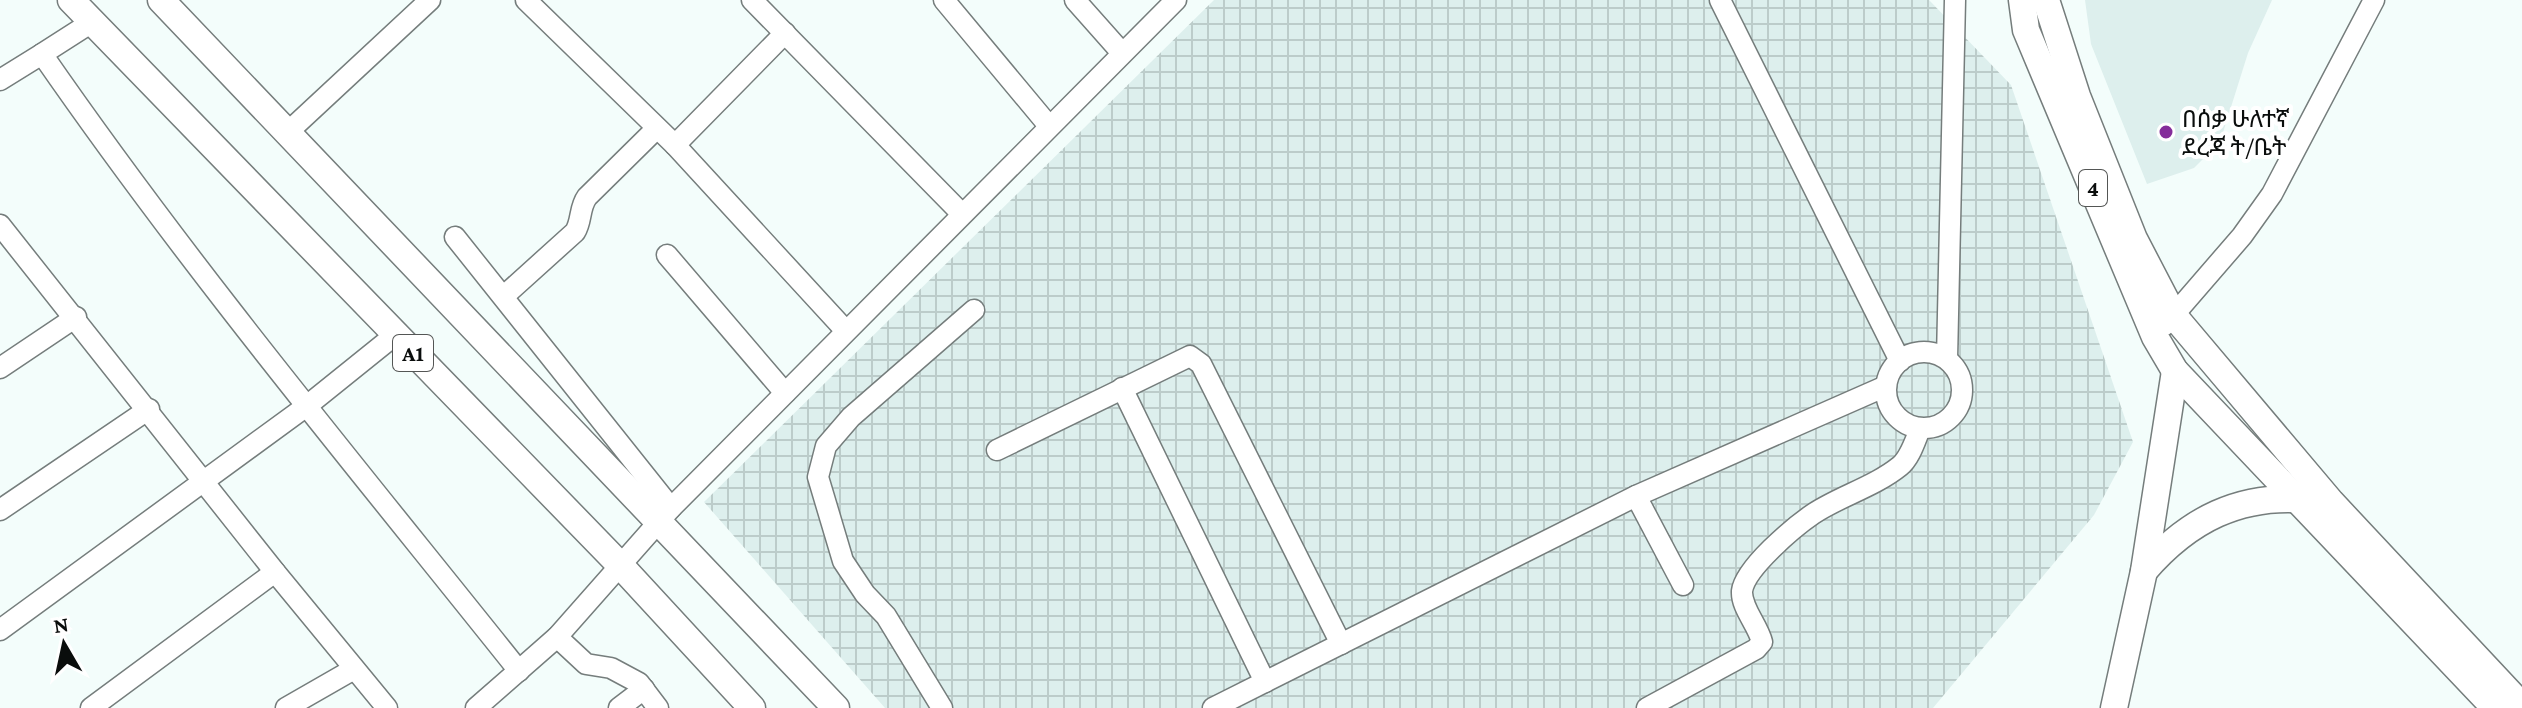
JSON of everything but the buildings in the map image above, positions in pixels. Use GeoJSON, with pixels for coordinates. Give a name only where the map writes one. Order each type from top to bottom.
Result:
{"type":"FeatureCollection","features":[{"type":"Feature","properties":{"kind":"main road","name":"A1"},"geometry":{"type":"LineString","coordinates":[[71,0],[620,565],[752,708]]}},
{"type":"Feature","properties":{"kind":"main road","name":"A1"},"geometry":{"type":"LineString","coordinates":[[161,0],[665,515],[836,708]]}},
{"type":"Feature","properties":{"kind":"main road","name":"4"},"geometry":{"type":"LineString","coordinates":[[2022,0],[2026,30],[2155,337],[2175,371]]}},
{"type":"Feature","properties":{"kind":"main road"},"geometry":{"type":"LineString","coordinates":[[2046,0],[2077,96],[2134,239],[2174,316],[2331,502],[2522,705]]}},
{"type":"Feature","properties":{"kind":"main road"},"geometry":{"type":"LineString","coordinates":[[2175,371],[2495,708]]}},
{"type":"Feature","properties":{"kind":"main road"},"geometry":{"type":"LineString","coordinates":[[2114,708],[2144,571],[2175,371]]}},
{"type":"Feature","properties":{"kind":"main road"},"geometry":{"type":"LineString","coordinates":[[2144,571],[2168,543],[2219,511],[2246,502],[2299,499],[2331,502]]}},
{"type":"Feature","properties":{"kind":"street"},"geometry":{"type":"LineString","coordinates":[[288,132],[430,0]]}},
{"type":"Feature","properties":{"kind":"street"},"geometry":{"type":"LineString","coordinates":[[526,0],[675,145],[846,331]]}},
{"type":"Feature","properties":{"kind":"street"},"geometry":{"type":"LineString","coordinates":[[752,0],[961,213]]}},
{"type":"Feature","properties":{"kind":"street"},"geometry":{"type":"LineString","coordinates":[[944,0],[1049,126]]}},
{"type":"Feature","properties":{"kind":"street"},"geometry":{"type":"LineString","coordinates":[[1075,0],[1122,53]]}},
{"type":"Feature","properties":{"kind":"street"},"geometry":{"type":"LineString","coordinates":[[476,708],[557,637],[665,515],[961,213],[1176,0]]}},
{"type":"Feature","properties":{"kind":"street"},"geometry":{"type":"LineString","coordinates":[[1886,386],[1894,414],[1920,429],[1940,425],[1960,404],[1962,384],[1947,359],[1955,0]]}},
{"type":"Feature","properties":{"kind":"street"},"geometry":{"type":"LineString","coordinates":[[2155,337],[2242,236],[2272,194],[2374,0]]}},
{"type":"Feature","properties":{"kind":"street"},"geometry":{"type":"LineString","coordinates":[[1727,2],[1900,361]]}},
{"type":"Feature","properties":{"kind":"street"},"geometry":{"type":"LineString","coordinates":[[0,80],[92,22]]}},
{"type":"Feature","properties":{"kind":"street"},"geometry":{"type":"LineString","coordinates":[[675,145],[785,33]]}},
{"type":"Feature","properties":{"kind":"street"},"geometry":{"type":"LineString","coordinates":[[42,54],[118,162],[519,671]]}},
{"type":"Feature","properties":{"kind":"street"},"geometry":{"type":"LineString","coordinates":[[504,296],[575,232],[581,206],[587,197],[657,128]]}},
{"type":"Feature","properties":{"kind":"street"},"geometry":{"type":"LineString","coordinates":[[0,225],[387,708]]}},
{"type":"Feature","properties":{"kind":"street"},"geometry":{"type":"LineString","coordinates":[[455,237],[504,296],[665,515]]}},
{"type":"Feature","properties":{"kind":"street"},"geometry":{"type":"LineString","coordinates":[[667,255],[785,393]]}},
{"type":"Feature","properties":{"kind":"street"},"geometry":{"type":"LineString","coordinates":[[942,708],[886,616],[865,594],[843,561],[818,477],[826,446],[851,417],[974,310]]}},
{"type":"Feature","properties":{"kind":"street"},"geometry":{"type":"LineString","coordinates":[[0,368],[76,317]]}},
{"type":"Feature","properties":{"kind":"street"},"geometry":{"type":"LineString","coordinates":[[0,630],[308,405],[395,335]]}},
{"type":"Feature","properties":{"kind":"street"},"geometry":{"type":"LineString","coordinates":[[1213,708],[1636,496],[1886,386],[1900,361],[1928,352],[1947,359]]}},
{"type":"Feature","properties":{"kind":"street"},"geometry":{"type":"LineString","coordinates":[[997,450],[1190,356],[1201,364],[1341,644]]}},
{"type":"Feature","properties":{"kind":"street"},"geometry":{"type":"LineString","coordinates":[[1122,388],[1265,682]]}},
{"type":"Feature","properties":{"kind":"street"},"geometry":{"type":"LineString","coordinates":[[0,510],[149,409]]}},
{"type":"Feature","properties":{"kind":"street"},"geometry":{"type":"LineString","coordinates":[[1647,708],[1674,702],[1756,649],[1762,642],[1743,599],[1742,588],[1748,577],[1764,557],[1813,514],[1902,465],[1920,429]]}},
{"type":"Feature","properties":{"kind":"street"},"geometry":{"type":"LineString","coordinates":[[1636,496],[1683,585]]}},
{"type":"Feature","properties":{"kind":"street"},"geometry":{"type":"LineString","coordinates":[[91,708],[275,572]]}},
{"type":"Feature","properties":{"kind":"street"},"geometry":{"type":"LineString","coordinates":[[557,637],[586,664],[627,675],[644,689],[658,708]]}},
{"type":"Feature","properties":{"kind":"street"},"geometry":{"type":"LineString","coordinates":[[286,708],[354,669]]}},
{"type":"Feature","properties":{"kind":"street"},"geometry":{"type":"LineString","coordinates":[[619,708],[644,689]]}},
{"type":"Feature","properties":{"kind":"shaded area"},"geometry":{"type":"Polygon","coordinates":[[[1214,0],[1929,0],[2011,85],[2133,442],[2094,515],[1933,708],[885,708],[704,502],[1214,0]]]}},
{"type":"Feature","properties":{"kind":"shaded area"},"geometry":{"type":"Polygon","coordinates":[[[2085,0],[2272,0],[2248,53],[2220,142],[2194,168],[2147,184],[2091,44],[2085,0]]]}},
{"type":"Feature","properties":{"kind":"place","name":"በሰቃ ሁለተኛ ደረጃ ት/ቤት"},"geometry":{"type":"Point","coordinates":[2166,132]}}]}
